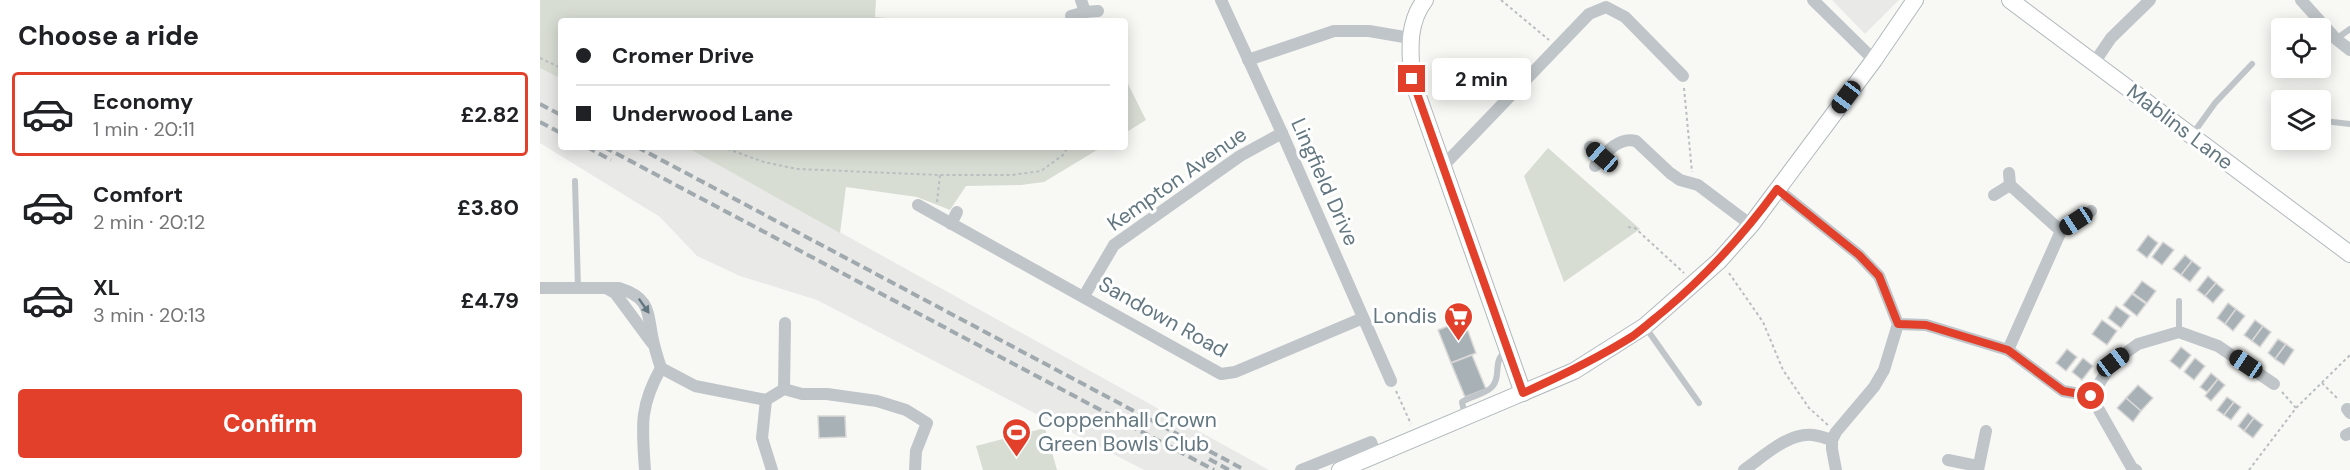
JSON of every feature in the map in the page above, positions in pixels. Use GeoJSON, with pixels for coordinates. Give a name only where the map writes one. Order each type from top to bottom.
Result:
{"type":"FeatureCollection","features":[{"type":"Feature","properties":{"kind":"street","name":"Lingfield Drive"},"geometry":{"type":"LineString","coordinates":[[1221,0],[1282,133],[1390,381]]}},
{"type":"Feature","properties":{"kind":"street"},"geometry":{"type":"LineString","coordinates":[[1425,0],[1413,22],[1410,38],[1412,79],[1523,393]]}},
{"type":"Feature","properties":{"kind":"street"},"geometry":{"type":"LineString","coordinates":[[1813,0],[1874,60]]}},
{"type":"Feature","properties":{"kind":"street"},"geometry":{"type":"LineString","coordinates":[[1340,470],[1574,371],[1645,326],[1695,284],[1751,225],[1874,60],[1915,0]]}},
{"type":"Feature","properties":{"kind":"street","name":"Mablins Lane"},"geometry":{"type":"LineString","coordinates":[[2010,0],[2350,254]]}},
{"type":"Feature","properties":{"kind":"street"},"geometry":{"type":"LineString","coordinates":[[2094,63],[2111,38],[2150,0]]}},
{"type":"Feature","properties":{"kind":"street"},"geometry":{"type":"LineString","coordinates":[[2301,0],[2336,39],[2350,50]]}},
{"type":"Feature","properties":{"kind":"street"},"geometry":{"type":"LineString","coordinates":[[1444,165],[1589,14],[1606,7],[1625,17],[1683,76]]}},
{"type":"Feature","properties":{"kind":"street"},"geometry":{"type":"LineString","coordinates":[[1071,16],[1088,8]]}},
{"type":"Feature","properties":{"kind":"street"},"geometry":{"type":"LineString","coordinates":[[1248,60],[1334,31],[1370,31],[1410,38]]}},
{"type":"Feature","properties":{"kind":"street","name":"Kempton Avenue"},"geometry":{"type":"LineString","coordinates":[[1084,296],[1114,245],[1240,156],[1282,133]]}},
{"type":"Feature","properties":{"kind":"street"},"geometry":{"type":"LineString","coordinates":[[1590,147],[1598,162],[1618,144],[1631,140],[1636,141],[1670,173],[1680,180],[1698,185],[1751,225]]}},
{"type":"Feature","properties":{"kind":"street"},"geometry":{"type":"LineString","coordinates":[[1994,195],[2009,179],[2061,231]]}},
{"type":"Feature","properties":{"kind":"street"},"geometry":{"type":"LineString","coordinates":[[1777,189],[1859,255],[1879,276],[1898,324],[1884,370],[1874,387],[1834,436],[1836,470]]}},
{"type":"Feature","properties":{"kind":"street","name":"Sandown Road"},"geometry":{"type":"LineString","coordinates":[[918,205],[1221,374],[1235,372],[1363,318]]}},
{"type":"Feature","properties":{"kind":"street"},"geometry":{"type":"LineString","coordinates":[[2008,350],[2061,231],[2091,211]]}},
{"type":"Feature","properties":{"kind":"street"},"geometry":{"type":"LineString","coordinates":[[951,224],[957,212]]}},
{"type":"Feature","properties":{"kind":"street"},"geometry":{"type":"LineString","coordinates":[[540,288],[608,289],[615,293],[654,346],[661,368],[646,399],[642,418],[645,470]]}},
{"type":"Feature","properties":{"kind":"street"},"geometry":{"type":"LineString","coordinates":[[784,389],[785,323]]}},
{"type":"Feature","properties":{"kind":"street"},"geometry":{"type":"LineString","coordinates":[[1898,324],[1926,325],[2008,350],[2063,391],[2091,396]]}},
{"type":"Feature","properties":{"kind":"street"},"geometry":{"type":"LineString","coordinates":[[2091,396],[2113,362],[2138,344],[2179,332],[2218,346],[2274,384]]}},
{"type":"Feature","properties":{"kind":"street"},"geometry":{"type":"LineString","coordinates":[[661,368],[695,386],[766,400],[784,389],[802,394],[826,394],[877,401],[906,410],[927,423],[940,426]]}},
{"type":"Feature","properties":{"kind":"street"},"geometry":{"type":"LineString","coordinates":[[2091,396],[2132,468],[2136,470]]}},
{"type":"Feature","properties":{"kind":"street"},"geometry":{"type":"LineString","coordinates":[[766,400],[762,438],[772,470]]}},
{"type":"Feature","properties":{"kind":"street"},"geometry":{"type":"LineString","coordinates":[[915,470],[916,451],[927,423]]}},
{"type":"Feature","properties":{"kind":"street"},"geometry":{"type":"LineString","coordinates":[[1948,460],[1977,468],[1986,431]]}},
{"type":"Feature","properties":{"kind":"street"},"geometry":{"type":"LineString","coordinates":[[1744,470],[1788,440],[1800,436],[1834,436]]}},
{"type":"Feature","properties":{"kind":"street"},"geometry":{"type":"LineString","coordinates":[[1301,470],[1371,442],[1376,454]]}},
{"type":"Feature","properties":{"kind":"lane"},"geometry":{"type":"LineString","coordinates":[[2336,39],[2350,29]]}},
{"type":"Feature","properties":{"kind":"lane"},"geometry":{"type":"LineString","coordinates":[[2192,135],[2215,103],[2252,64]]}},
{"type":"Feature","properties":{"kind":"lane"},"geometry":{"type":"LineString","coordinates":[[2331,122],[2350,124]]}},
{"type":"Feature","properties":{"kind":"lane"},"geometry":{"type":"LineString","coordinates":[[575,181],[578,288]]}},
{"type":"Feature","properties":{"kind":"lane"},"geometry":{"type":"LineString","coordinates":[[2179,301],[2179,332]]}},
{"type":"Feature","properties":{"kind":"lane"},"geometry":{"type":"LineString","coordinates":[[1645,326],[1699,403]]}},
{"type":"Feature","properties":{"kind":"lane"},"geometry":{"type":"LineString","coordinates":[[1465,417],[1462,402],[1492,387],[1497,377],[1498,359],[1509,350]]}},
{"type":"Feature","properties":{"kind":"path"},"geometry":{"type":"LineString","coordinates":[[1501,0],[1557,47]]}},
{"type":"Feature","properties":{"kind":"path"},"geometry":{"type":"LineString","coordinates":[[540,58],[558,67]]}},
{"type":"Feature","properties":{"kind":"path"},"geometry":{"type":"LineString","coordinates":[[1683,76],[1692,172]]}},
{"type":"Feature","properties":{"kind":"path"},"geometry":{"type":"LineString","coordinates":[[730,150],[764,162],[797,169],[940,176],[1012,175],[1041,171],[1064,155],[1066,150]]}},
{"type":"Feature","properties":{"kind":"path"},"geometry":{"type":"LineString","coordinates":[[936,215],[940,176]]}},
{"type":"Feature","properties":{"kind":"path"},"geometry":{"type":"LineString","coordinates":[[1628,227],[1635,228],[1695,284]]}},
{"type":"Feature","properties":{"kind":"path"},"geometry":{"type":"LineString","coordinates":[[1719,261],[1738,284],[1763,322],[1783,370],[1809,408],[1834,436]]}},
{"type":"Feature","properties":{"kind":"path"},"geometry":{"type":"LineString","coordinates":[[2249,470],[2295,408],[2350,355]]}},
{"type":"Feature","properties":{"kind":"path"},"geometry":{"type":"LineString","coordinates":[[1390,381],[1418,436]]}},
{"type":"Feature","properties":{"kind":"path"},"geometry":{"type":"LineString","coordinates":[[2322,383],[2349,411]]}},
{"type":"Feature","properties":{"kind":"path"},"geometry":{"type":"LineString","coordinates":[[2274,384],[2295,408]]}},
{"type":"Feature","properties":{"kind":"shaded area"},"geometry":{"type":"Polygon","coordinates":[[[540,0],[876,0],[875,17],[886,18],[558,18],[558,77],[540,68],[540,0]]]}},
{"type":"Feature","properties":{"kind":"shaded area"},"geometry":{"type":"Polygon","coordinates":[[[1832,0],[1899,0],[1865,34],[1832,0]]]}},
{"type":"Feature","properties":{"kind":"shaded area"},"geometry":{"type":"Polygon","coordinates":[[[540,68],[558,77],[558,150],[691,150],[1269,470],[1144,470],[817,300],[740,276],[697,256],[660,217],[540,143],[540,68]]]}},
{"type":"Feature","properties":{"kind":"shaded area"},"geometry":{"type":"Polygon","coordinates":[[[1128,84],[1146,120],[1128,131],[1128,84]]]}},
{"type":"Feature","properties":{"kind":"shaded area"},"geometry":{"type":"Polygon","coordinates":[[[1548,148],[1640,229],[1564,282],[1524,176],[1548,148]]]}},
{"type":"Feature","properties":{"kind":"shaded area"},"geometry":{"type":"Polygon","coordinates":[[[691,150],[1097,150],[1044,182],[1021,185],[966,186],[950,210],[917,197],[846,187],[840,233],[691,150]]]}},
{"type":"Feature","properties":{"kind":"shaded area","name":"Coppenhall Crown Green Bowls Club"},"geometry":{"type":"Polygon","coordinates":[[[1045,428],[1057,470],[983,470],[976,446],[1045,428]]]}},
{"type":"Feature","properties":{"kind":"building"},"geometry":{"type":"Polygon","coordinates":[[[2148,235],[2158,243],[2147,258],[2137,250],[2148,235]]]}},
{"type":"Feature","properties":{"kind":"building"},"geometry":{"type":"Polygon","coordinates":[[[2163,242],[2174,250],[2162,265],[2152,257],[2163,242]]]}},
{"type":"Feature","properties":{"kind":"building"},"geometry":{"type":"Polygon","coordinates":[[[2185,255],[2192,261],[2181,275],[2173,269],[2185,255]]]}},
{"type":"Feature","properties":{"kind":"building"},"geometry":{"type":"Polygon","coordinates":[[[2192,261],[2201,268],[2190,282],[2181,275],[2192,261]]]}},
{"type":"Feature","properties":{"kind":"building"},"geometry":{"type":"Polygon","coordinates":[[[2208,276],[2216,283],[2205,296],[2197,290],[2208,276]]]}},
{"type":"Feature","properties":{"kind":"building"},"geometry":{"type":"Polygon","coordinates":[[[2142,281],[2156,291],[2147,303],[2133,293],[2142,281]]]}},
{"type":"Feature","properties":{"kind":"building"},"geometry":{"type":"Polygon","coordinates":[[[2216,283],[2224,290],[2213,303],[2205,296],[2216,283]]]}},
{"type":"Feature","properties":{"kind":"building"},"geometry":{"type":"Polygon","coordinates":[[[2132,294],[2146,304],[2137,316],[2123,305],[2132,294]]]}},
{"type":"Feature","properties":{"kind":"building"},"geometry":{"type":"Polygon","coordinates":[[[2228,303],[2236,309],[2225,324],[2217,318],[2228,303]]]}},
{"type":"Feature","properties":{"kind":"building"},"geometry":{"type":"Polygon","coordinates":[[[2116,306],[2130,316],[2121,328],[2108,318],[2116,306]]]}},
{"type":"Feature","properties":{"kind":"building"},"geometry":{"type":"Polygon","coordinates":[[[2236,309],[2245,316],[2233,331],[2225,324],[2236,309]]]}},
{"type":"Feature","properties":{"kind":"building"},"geometry":{"type":"Polygon","coordinates":[[[1464,320],[1476,353],[1451,363],[1438,330],[1464,320]]]}},
{"type":"Feature","properties":{"kind":"building"},"geometry":{"type":"Polygon","coordinates":[[[2102,320],[2117,331],[2107,345],[2092,334],[2102,320]]]}},
{"type":"Feature","properties":{"kind":"building"},"geometry":{"type":"Polygon","coordinates":[[[2255,320],[2263,326],[2252,341],[2244,335],[2255,320]]]}},
{"type":"Feature","properties":{"kind":"building"},"geometry":{"type":"Polygon","coordinates":[[[2263,326],[2271,332],[2260,347],[2252,341],[2263,326]]]}},
{"type":"Feature","properties":{"kind":"building"},"geometry":{"type":"Polygon","coordinates":[[[2278,339],[2286,344],[2275,359],[2268,353],[2278,339]]]}},
{"type":"Feature","properties":{"kind":"building"},"geometry":{"type":"Polygon","coordinates":[[[2286,344],[2294,350],[2284,365],[2275,359],[2286,344]]]}},
{"type":"Feature","properties":{"kind":"building"},"geometry":{"type":"Polygon","coordinates":[[[2181,347],[2191,355],[2180,369],[2170,361],[2181,347]]]}},
{"type":"Feature","properties":{"kind":"building"},"geometry":{"type":"Polygon","coordinates":[[[2067,349],[2077,357],[2066,371],[2056,363],[2067,349]]]}},
{"type":"Feature","properties":{"kind":"building"},"geometry":{"type":"Polygon","coordinates":[[[1472,355],[1486,389],[1465,397],[1451,363],[1472,355]]]}},
{"type":"Feature","properties":{"kind":"building"},"geometry":{"type":"Polygon","coordinates":[[[2083,358],[2093,366],[2082,380],[2072,372],[2083,358]]]}},
{"type":"Feature","properties":{"kind":"building"},"geometry":{"type":"Polygon","coordinates":[[[2195,358],[2205,366],[2194,380],[2184,372],[2195,358]]]}},
{"type":"Feature","properties":{"kind":"building"},"geometry":{"type":"Polygon","coordinates":[[[2211,373],[2218,379],[2207,392],[2200,387],[2211,373]]]}},
{"type":"Feature","properties":{"kind":"building"},"geometry":{"type":"Polygon","coordinates":[[[2218,379],[2225,385],[2211,401],[2205,396],[2218,379]]]}},
{"type":"Feature","properties":{"kind":"building"},"geometry":{"type":"Polygon","coordinates":[[[2138,385],[2153,398],[2141,411],[2126,398],[2138,385]]]}},
{"type":"Feature","properties":{"kind":"building"},"geometry":{"type":"Polygon","coordinates":[[[2227,397],[2234,402],[2224,415],[2217,410],[2227,397]]]}},
{"type":"Feature","properties":{"kind":"building"},"geometry":{"type":"Polygon","coordinates":[[[2126,398],[2141,411],[2133,422],[2117,408],[2126,398]]]}},
{"type":"Feature","properties":{"kind":"building"},"geometry":{"type":"Polygon","coordinates":[[[2234,402],[2241,407],[2231,420],[2224,415],[2234,402]]]}},
{"type":"Feature","properties":{"kind":"building"},"geometry":{"type":"Polygon","coordinates":[[[2248,413],[2254,418],[2244,431],[2238,426],[2248,413]]]}},
{"type":"Feature","properties":{"kind":"building"},"geometry":{"type":"Polygon","coordinates":[[[818,416],[845,416],[846,437],[819,438],[818,416]]]}},
{"type":"Feature","properties":{"kind":"building"},"geometry":{"type":"Polygon","coordinates":[[[2254,418],[2263,425],[2253,438],[2244,431],[2254,418]]]}},
{"type":"Feature","properties":{"kind":"railway"},"geometry":{"type":"LineString","coordinates":[[540,104],[558,113]]}},
{"type":"Feature","properties":{"kind":"railway"},"geometry":{"type":"LineString","coordinates":[[540,122],[558,131]]}},
{"type":"Feature","properties":{"kind":"railway"},"geometry":{"type":"LineString","coordinates":[[593,150],[611,160]]}},
{"type":"Feature","properties":{"kind":"railway"},"geometry":{"type":"LineString","coordinates":[[610,150],[1214,470]]}},
{"type":"Feature","properties":{"kind":"railway"},"geometry":{"type":"LineString","coordinates":[[643,150],[1245,470]]}},
{"type":"Feature","properties":{"kind":"railway"},"geometry":{"type":"LineString","coordinates":[[1209,459],[1229,470]]}},
{"type":"Feature","properties":{"kind":"place","name":"Londis"},"geometry":{"type":"Point","coordinates":[1458,342]}},
{"type":"Feature","properties":{"kind":"place","name":"Coppenhall Crown Green Bowls Club"},"geometry":{"type":"Point","coordinates":[1017,458]}},
{"type":"Feature","properties":{"kind":"route"},"geometry":{"type":"LineString","coordinates":[[1412,79],[1523,393],[1574,371],[1635,334],[1681,297],[1719,261],[1751,225],[1777,189],[1859,255],[1879,276],[1898,324],[1926,325],[2008,350],[2063,391],[2091,396]]}}]}
